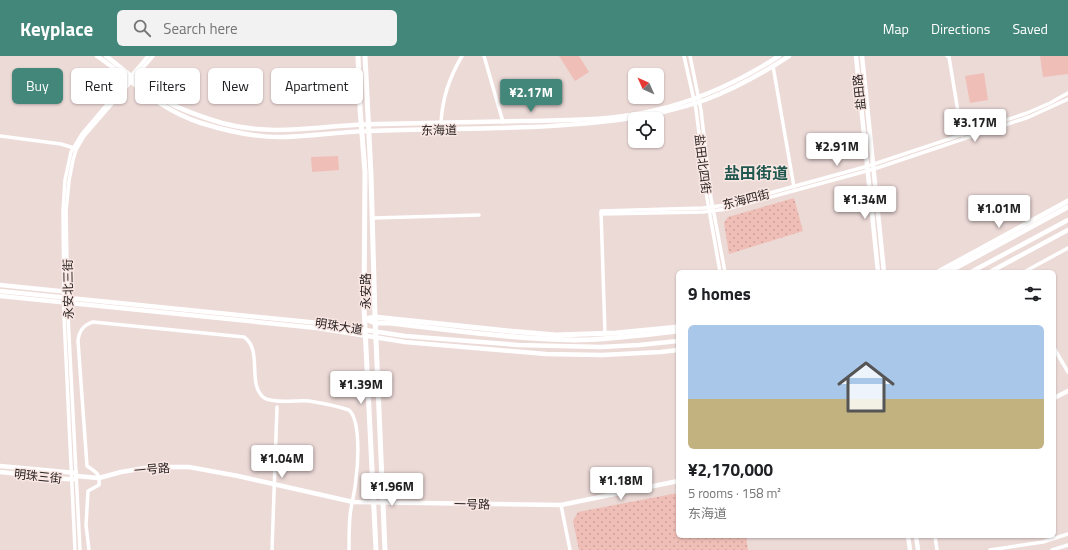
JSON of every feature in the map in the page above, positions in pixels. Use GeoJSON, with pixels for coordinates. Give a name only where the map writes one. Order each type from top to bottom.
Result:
{"type":"FeatureCollection","features":[{"type":"Feature","properties":{"kind":"main road","name":"永安路"},"geometry":{"type":"LineString","coordinates":[[358,56],[365,172],[365,319],[376,550]]}},
{"type":"Feature","properties":{"kind":"main road","name":"永安路"},"geometry":{"type":"LineString","coordinates":[[365,56],[373,218],[374,317],[385,550]]}},
{"type":"Feature","properties":{"kind":"main road"},"geometry":{"type":"LineString","coordinates":[[942,270],[1068,201]]}},
{"type":"Feature","properties":{"kind":"main road"},"geometry":{"type":"LineString","coordinates":[[952,270],[1068,207]]}},
{"type":"Feature","properties":{"kind":"main road","name":"明珠大道"},"geometry":{"type":"LineString","coordinates":[[365,319],[374,317],[533,334],[575,335],[635,332],[676,326]]}},
{"type":"Feature","properties":{"kind":"main road","name":"明珠大道"},"geometry":{"type":"LineString","coordinates":[[365,319],[375,323],[389,323],[507,336],[556,339],[610,339],[676,331]]}},
{"type":"Feature","properties":{"kind":"street","name":"东海道"},"geometry":{"type":"LineString","coordinates":[[97,56],[130,79],[177,107],[221,123],[273,131],[369,124],[574,120],[612,117],[652,111],[721,93],[789,56]]}},
{"type":"Feature","properties":{"kind":"street","name":"东海道"},"geometry":{"type":"LineString","coordinates":[[106,56],[155,101],[167,109],[201,123],[227,130],[284,137],[362,131],[476,129],[599,123],[653,115],[696,100],[736,80],[776,57]]}},
{"type":"Feature","properties":{"kind":"street","name":"永安北三街"},"geometry":{"type":"LineString","coordinates":[[130,79],[148,56]]}},
{"type":"Feature","properties":{"kind":"street","name":"永安北三街"},"geometry":{"type":"LineString","coordinates":[[80,550],[64,305],[66,292],[67,197],[70,172],[75,149],[91,122],[152,56]]}},
{"type":"Feature","properties":{"kind":"street"},"geometry":{"type":"LineString","coordinates":[[441,122],[445,99],[453,72],[462,56]]}},
{"type":"Feature","properties":{"kind":"street"},"geometry":{"type":"LineString","coordinates":[[484,56],[503,122]]}},
{"type":"Feature","properties":{"kind":"street","name":"盐田北四街"},"geometry":{"type":"LineString","coordinates":[[684,56],[696,100]]}},
{"type":"Feature","properties":{"kind":"street","name":"盐田北四街"},"geometry":{"type":"LineString","coordinates":[[690,56],[720,270]]}},
{"type":"Feature","properties":{"kind":"street","name":"盐田路"},"geometry":{"type":"LineString","coordinates":[[856,56],[878,270]]}},
{"type":"Feature","properties":{"kind":"street","name":"盐田路"},"geometry":{"type":"LineString","coordinates":[[862,56],[884,270]]}},
{"type":"Feature","properties":{"kind":"street"},"geometry":{"type":"LineString","coordinates":[[946,56],[950,57],[962,139]]}},
{"type":"Feature","properties":{"kind":"street"},"geometry":{"type":"LineString","coordinates":[[773,66],[794,188]]}},
{"type":"Feature","properties":{"kind":"street","name":"东海四街"},"geometry":{"type":"LineString","coordinates":[[874,166],[961,134],[1027,113],[1068,93]]}},
{"type":"Feature","properties":{"kind":"street","name":"东海四街"},"geometry":{"type":"LineString","coordinates":[[605,334],[601,213],[711,209],[868,168],[1029,117],[1068,99]]}},
{"type":"Feature","properties":{"kind":"street"},"geometry":{"type":"LineString","coordinates":[[0,136],[61,144],[75,149]]}},
{"type":"Feature","properties":{"kind":"street","name":"盐田北四街"},"geometry":{"type":"LineString","coordinates":[[711,209],[725,270]]}},
{"type":"Feature","properties":{"kind":"street"},"geometry":{"type":"LineString","coordinates":[[373,218],[480,216]]}},
{"type":"Feature","properties":{"kind":"street"},"geometry":{"type":"LineString","coordinates":[[975,270],[1068,220]]}},
{"type":"Feature","properties":{"kind":"street"},"geometry":{"type":"LineString","coordinates":[[994,270],[1068,230]]}},
{"type":"Feature","properties":{"kind":"street"},"geometry":{"type":"LineString","coordinates":[[1028,270],[1068,248]]}},
{"type":"Feature","properties":{"kind":"street"},"geometry":{"type":"LineString","coordinates":[[0,285],[66,292]]}},
{"type":"Feature","properties":{"kind":"street","name":"明珠大道"},"geometry":{"type":"LineString","coordinates":[[0,291],[304,321],[405,336],[518,345],[601,347],[646,345],[676,341]]}},
{"type":"Feature","properties":{"kind":"street","name":"永安北三街"},"geometry":{"type":"LineString","coordinates":[[66,292],[68,301],[75,550]]}},
{"type":"Feature","properties":{"kind":"street","name":"明珠大道"},"geometry":{"type":"LineString","coordinates":[[0,298],[64,305]]}},
{"type":"Feature","properties":{"kind":"street","name":"明珠大道"},"geometry":{"type":"LineString","coordinates":[[0,298],[318,328],[405,342],[546,354],[640,353],[676,350]]}},
{"type":"Feature","properties":{"kind":"street"},"geometry":{"type":"LineString","coordinates":[[64,305],[68,301]]}},
{"type":"Feature","properties":{"kind":"street"},"geometry":{"type":"LineString","coordinates":[[89,550],[86,525],[88,492],[99,485],[99,478],[98,474],[87,466],[78,341],[81,330],[87,324],[93,322],[244,337],[250,342],[253,349],[257,388],[263,397],[272,400],[309,401],[345,409],[352,413],[357,440],[357,468],[350,516],[349,550]]}},
{"type":"Feature","properties":{"kind":"street"},"geometry":{"type":"LineString","coordinates":[[1056,351],[1068,372]]}},
{"type":"Feature","properties":{"kind":"street"},"geometry":{"type":"LineString","coordinates":[[1056,397],[1068,391]]}},
{"type":"Feature","properties":{"kind":"street"},"geometry":{"type":"LineString","coordinates":[[272,550],[277,408]]}},
{"type":"Feature","properties":{"kind":"street","name":"明珠三街"},"geometry":{"type":"LineString","coordinates":[[0,466],[74,476]]}},
{"type":"Feature","properties":{"kind":"street","name":"一号路"},"geometry":{"type":"LineString","coordinates":[[74,476],[99,478],[121,472],[151,467],[189,467],[238,476],[353,502],[561,505],[676,482]]}},
{"type":"Feature","properties":{"kind":"street","name":"明珠三街"},"geometry":{"type":"LineString","coordinates":[[0,472],[74,476]]}},
{"type":"Feature","properties":{"kind":"street"},"geometry":{"type":"LineString","coordinates":[[561,505],[570,550]]}},
{"type":"Feature","properties":{"kind":"street"},"geometry":{"type":"LineString","coordinates":[[1056,538],[1068,534]]}},
{"type":"Feature","properties":{"kind":"street"},"geometry":{"type":"LineString","coordinates":[[908,538],[910,550]]}},
{"type":"Feature","properties":{"kind":"street"},"geometry":{"type":"LineString","coordinates":[[916,538],[918,550]]}},
{"type":"Feature","properties":{"kind":"street"},"geometry":{"type":"LineString","coordinates":[[935,538],[937,550]]}},
{"type":"Feature","properties":{"kind":"street"},"geometry":{"type":"LineString","coordinates":[[990,550],[1043,542],[1056,538]]}},
{"type":"Feature","properties":{"kind":"street"},"geometry":{"type":"LineString","coordinates":[[1052,550],[1068,545]]}},
{"type":"Feature","properties":{"kind":"shaded area"},"geometry":{"type":"Polygon","coordinates":[[[559,56],[579,56],[589,72],[575,81],[559,56]]]}},
{"type":"Feature","properties":{"kind":"shaded area"},"geometry":{"type":"Polygon","coordinates":[[[1040,56],[1068,56],[1068,74],[1043,77],[1040,56]]]}},
{"type":"Feature","properties":{"kind":"shaded area"},"geometry":{"type":"Polygon","coordinates":[[[984,73],[988,100],[970,103],[965,76],[984,73]]]}},
{"type":"Feature","properties":{"kind":"shaded area"},"geometry":{"type":"Polygon","coordinates":[[[338,156],[339,170],[312,172],[311,157],[338,156]]]}},
{"type":"Feature","properties":{"kind":"shaded area"},"geometry":{"type":"Polygon","coordinates":[[[794,198],[803,231],[729,254],[724,223],[728,217],[794,198]]]}},
{"type":"Feature","properties":{"kind":"shaded area"},"geometry":{"type":"Polygon","coordinates":[[[676,493],[676,538],[746,538],[748,550],[579,550],[573,521],[578,512],[676,493]]]}},
{"type":"Feature","properties":{"kind":"district","name":"盐田街道"},"geometry":{"type":"Point","coordinates":[756,173]}}]}
